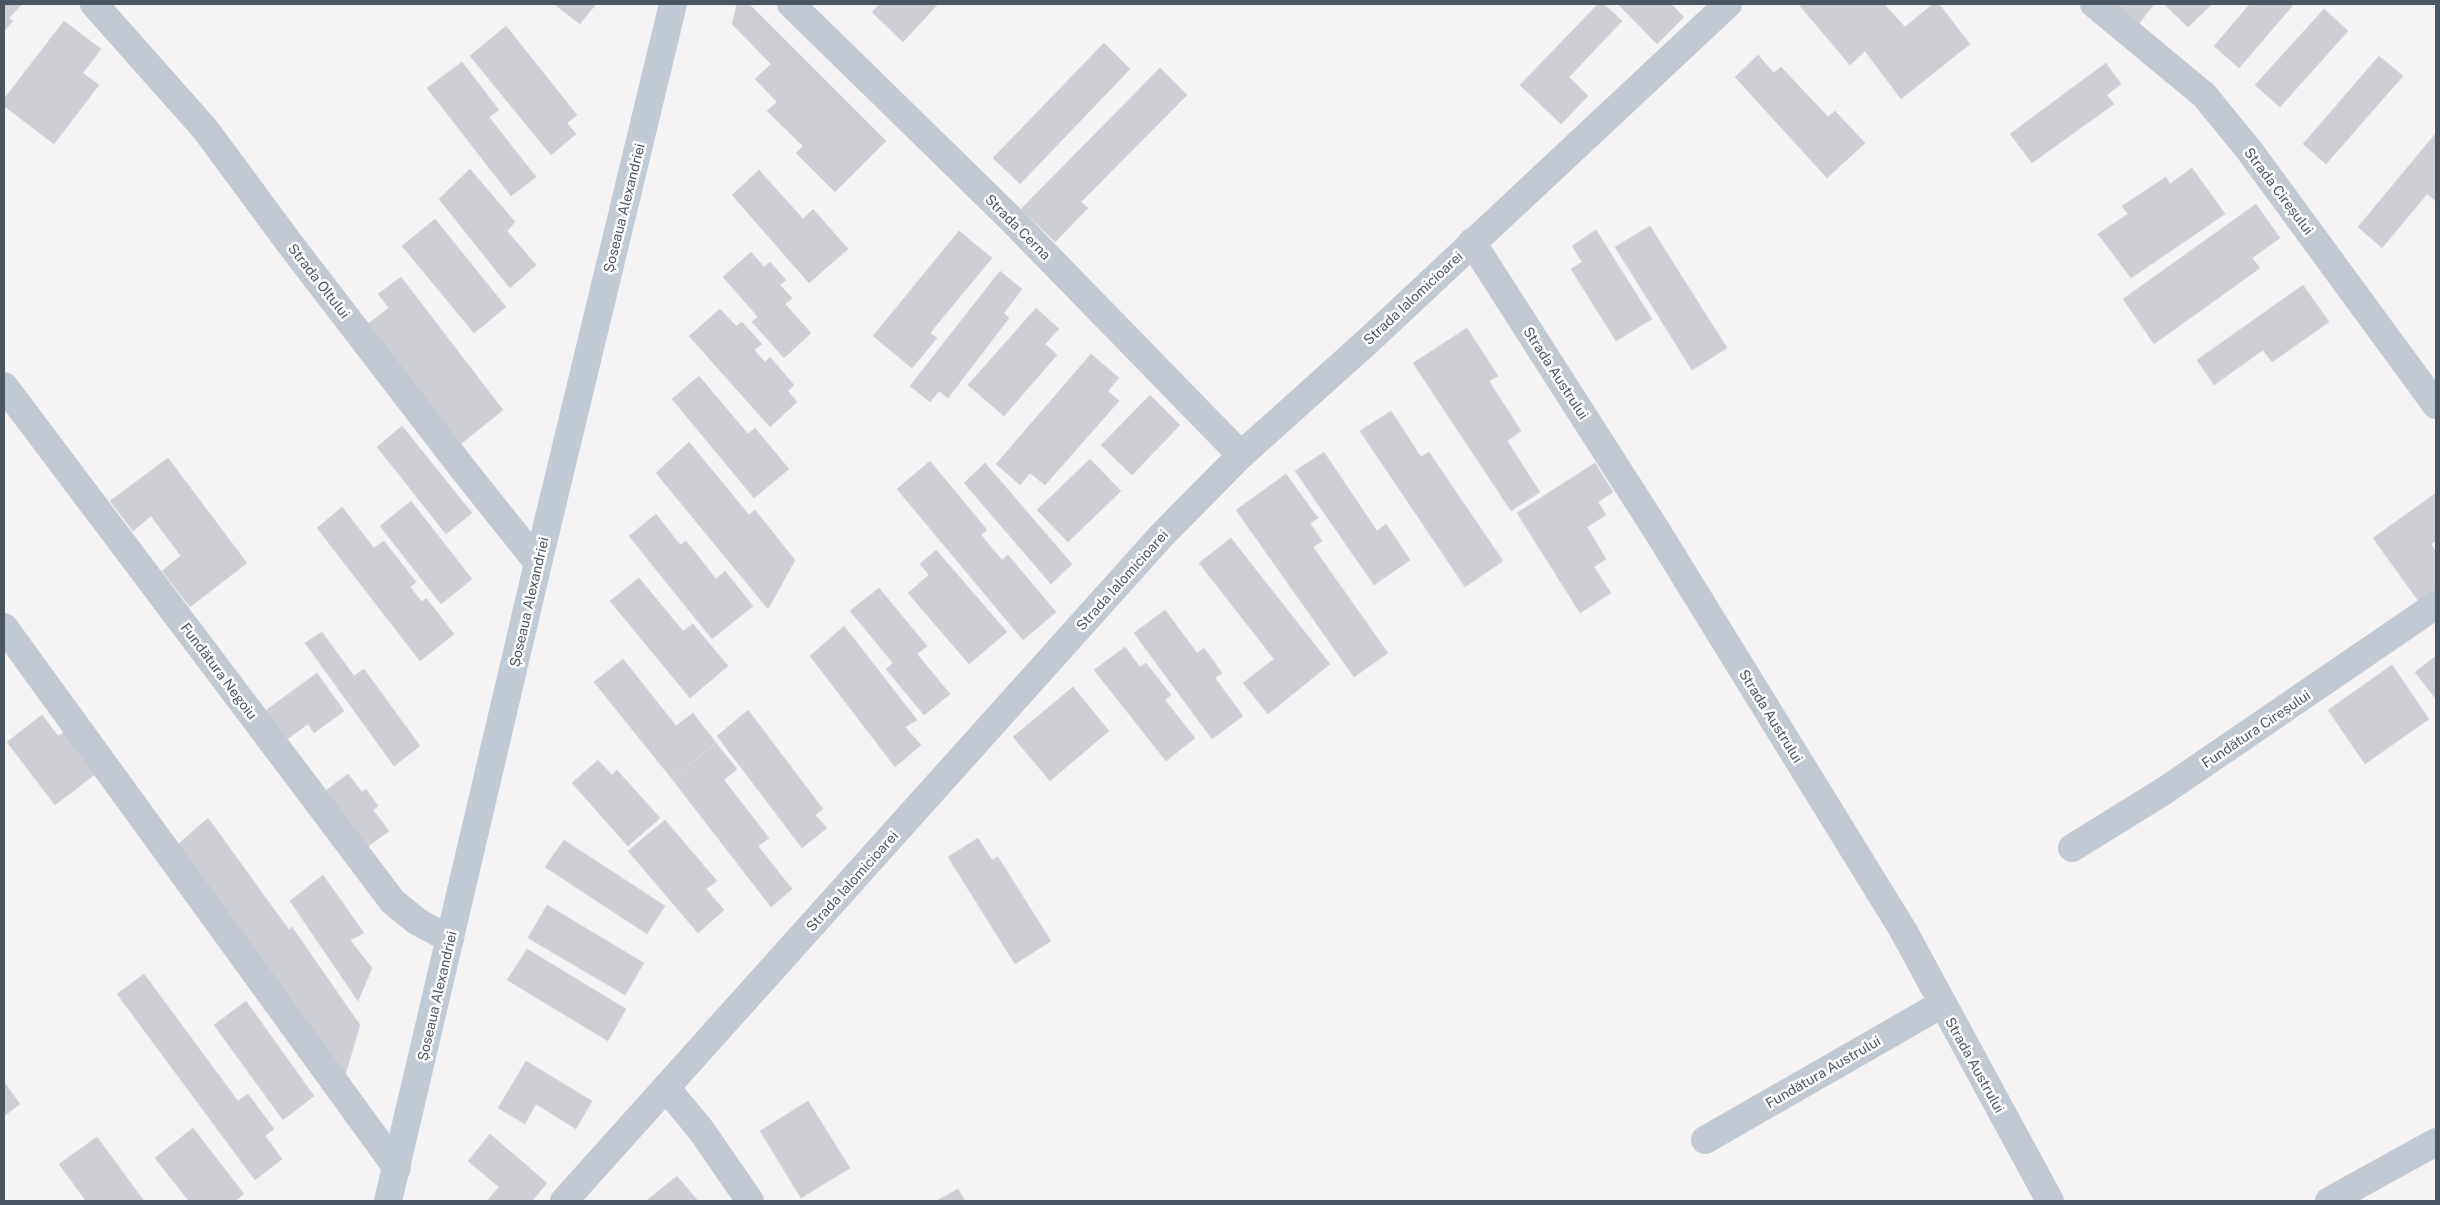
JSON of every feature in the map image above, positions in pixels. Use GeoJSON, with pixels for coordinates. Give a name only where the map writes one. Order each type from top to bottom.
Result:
{"type":"FeatureCollection","features":[{"type":"Feature","properties":{"kind":"main road","name":"Șoseaua Alexandriei"},"geometry":{"type":"LineString","coordinates":[[388,1201],[538,562],[673,4]]}},
{"type":"Feature","properties":{"kind":"street","name":"Strada Oltului"},"geometry":{"type":"LineString","coordinates":[[94,4],[204,128],[344,314],[538,562]]}},
{"type":"Feature","properties":{"kind":"street","name":"Strada Cerna"},"geometry":{"type":"LineString","coordinates":[[791,4],[1009,217],[1241,455]]}},
{"type":"Feature","properties":{"kind":"street","name":"Strada Ialomicioarei"},"geometry":{"type":"LineString","coordinates":[[564,1201],[667,1089],[1162,535],[1241,455],[1368,341],[1728,4]]}},
{"type":"Feature","properties":{"kind":"street","name":"Strada Cireșului"},"geometry":{"type":"LineString","coordinates":[[2094,4],[2204,95],[2249,150],[2436,405]]}},
{"type":"Feature","properties":{"kind":"street","name":"Strada Austrului"},"geometry":{"type":"LineString","coordinates":[[1472,242],[1710,616],[1903,930],[2050,1201]]}},
{"type":"Feature","properties":{"kind":"street","name":"Fundătura Negoiu"},"geometry":{"type":"LineString","coordinates":[[4,386],[393,902],[418,922],[450,939]]}},
{"type":"Feature","properties":{"kind":"street","name":"Fundătura Cireșului"},"geometry":{"type":"LineString","coordinates":[[2072,848],[2164,791],[2436,605]]}},
{"type":"Feature","properties":{"kind":"street"},"geometry":{"type":"LineString","coordinates":[[4,627],[397,1168]]}},
{"type":"Feature","properties":{"kind":"street","name":"Fundătura Austrului"},"geometry":{"type":"LineString","coordinates":[[1705,1140],[1942,1004]]}},
{"type":"Feature","properties":{"kind":"street"},"geometry":{"type":"LineString","coordinates":[[667,1089],[701,1130],[750,1201]]}},
{"type":"Feature","properties":{"kind":"street"},"geometry":{"type":"LineString","coordinates":[[2330,1201],[2436,1142]]}},
{"type":"Feature","properties":{"kind":"building"},"geometry":{"type":"Polygon","coordinates":[[[4,4],[22,4],[9,18],[13,21],[4,31],[4,4]]]}},
{"type":"Feature","properties":{"kind":"building"},"geometry":{"type":"Polygon","coordinates":[[[554,4],[596,4],[580,24],[554,4]]]}},
{"type":"Feature","properties":{"kind":"building"},"geometry":{"type":"Polygon","coordinates":[[[737,4],[749,4],[886,141],[835,192],[796,153],[803,146],[767,111],[777,102],[755,79],[771,64],[732,24],[737,4]]]}},
{"type":"Feature","properties":{"kind":"building"},"geometry":{"type":"Polygon","coordinates":[[[880,4],[938,4],[903,42],[872,12],[880,4]]]}},
{"type":"Feature","properties":{"kind":"building"},"geometry":{"type":"Polygon","coordinates":[[[1598,4],[1604,4],[1622,21],[1569,77],[1588,96],[1561,124],[1520,85],[1598,4]]]}},
{"type":"Feature","properties":{"kind":"building"},"geometry":{"type":"Polygon","coordinates":[[[1618,4],[1671,4],[1684,17],[1657,44],[1618,4]]]}},
{"type":"Feature","properties":{"kind":"building"},"geometry":{"type":"Polygon","coordinates":[[[1803,4],[1884,4],[1905,27],[1933,4],[1939,4],[1970,44],[1901,99],[1865,51],[1850,65],[1800,6],[1803,4]]]}},
{"type":"Feature","properties":{"kind":"building"},"geometry":{"type":"Polygon","coordinates":[[[2111,4],[2154,4],[2138,25],[2111,4]]]}},
{"type":"Feature","properties":{"kind":"building"},"geometry":{"type":"Polygon","coordinates":[[[2164,4],[2212,4],[2188,27],[2164,4]]]}},
{"type":"Feature","properties":{"kind":"building"},"geometry":{"type":"Polygon","coordinates":[[[2250,4],[2294,4],[2239,68],[2214,46],[2250,4]]]}},
{"type":"Feature","properties":{"kind":"building"},"geometry":{"type":"Polygon","coordinates":[[[2324,9],[2348,31],[2280,107],[2255,85],[2324,9]]]}},
{"type":"Feature","properties":{"kind":"building"},"geometry":{"type":"Polygon","coordinates":[[[64,21],[101,49],[83,73],[99,85],[54,144],[4,106],[4,99],[64,21]]]}},
{"type":"Feature","properties":{"kind":"building"},"geometry":{"type":"Polygon","coordinates":[[[506,26],[577,115],[567,123],[576,134],[551,155],[470,56],[506,26]]]}},
{"type":"Feature","properties":{"kind":"building"},"geometry":{"type":"Polygon","coordinates":[[[1104,43],[1130,69],[1020,184],[993,158],[1104,43]]]}},
{"type":"Feature","properties":{"kind":"building"},"geometry":{"type":"Polygon","coordinates":[[[1758,55],[1774,73],[1781,67],[1828,117],[1835,111],[1865,143],[1827,178],[1735,77],[1758,55]]]}},
{"type":"Feature","properties":{"kind":"building"},"geometry":{"type":"Polygon","coordinates":[[[2379,56],[2403,76],[2326,164],[2303,144],[2379,56]]]}},
{"type":"Feature","properties":{"kind":"building"},"geometry":{"type":"Polygon","coordinates":[[[462,62],[499,110],[489,117],[536,177],[511,196],[427,88],[462,62]]]}},
{"type":"Feature","properties":{"kind":"building"},"geometry":{"type":"Polygon","coordinates":[[[2106,63],[2121,84],[2107,95],[2114,104],[2032,163],[2010,134],[2106,63]]]}},
{"type":"Feature","properties":{"kind":"building"},"geometry":{"type":"Polygon","coordinates":[[[1160,68],[1187,95],[1081,202],[1088,208],[1055,242],[1021,209],[1160,68]]]}},
{"type":"Feature","properties":{"kind":"building"},"geometry":{"type":"Polygon","coordinates":[[[2436,133],[2436,201],[2427,194],[2382,248],[2358,227],[2436,133]]]}},
{"type":"Feature","properties":{"kind":"building"},"geometry":{"type":"Polygon","coordinates":[[[2192,168],[2225,214],[2131,278],[2098,234],[2128,214],[2122,206],[2166,177],[2170,184],[2192,168]]]}},
{"type":"Feature","properties":{"kind":"building"},"geometry":{"type":"Polygon","coordinates":[[[470,169],[515,222],[507,231],[536,265],[510,288],[439,199],[470,169]]]}},
{"type":"Feature","properties":{"kind":"building"},"geometry":{"type":"Polygon","coordinates":[[[759,170],[803,219],[813,209],[848,249],[809,283],[732,195],[759,170]]]}},
{"type":"Feature","properties":{"kind":"building"},"geometry":{"type":"Polygon","coordinates":[[[2256,204],[2280,238],[2252,258],[2260,268],[2154,344],[2123,299],[2256,204]]]}},
{"type":"Feature","properties":{"kind":"building"},"geometry":{"type":"Polygon","coordinates":[[[435,219],[506,307],[474,333],[402,246],[435,219]]]}},
{"type":"Feature","properties":{"kind":"building"},"geometry":{"type":"Polygon","coordinates":[[[1650,226],[1727,348],[1692,370],[1615,247],[1650,226]]]}},
{"type":"Feature","properties":{"kind":"building"},"geometry":{"type":"Polygon","coordinates":[[[1596,230],[1652,319],[1616,341],[1571,269],[1582,262],[1572,246],[1596,230]]]}},
{"type":"Feature","properties":{"kind":"building"},"geometry":{"type":"Polygon","coordinates":[[[959,231],[992,258],[930,333],[937,338],[912,368],[873,336],[959,231]]]}},
{"type":"Feature","properties":{"kind":"building"},"geometry":{"type":"Polygon","coordinates":[[[751,252],[764,267],[770,262],[786,280],[780,285],[792,298],[785,304],[811,333],[784,358],[752,322],[758,317],[723,277],[751,252]]]}},
{"type":"Feature","properties":{"kind":"building"},"geometry":{"type":"Polygon","coordinates":[[[1000,271],[1022,289],[1004,313],[1009,318],[948,398],[939,391],[930,402],[910,386],[1000,271]]]}},
{"type":"Feature","properties":{"kind":"building"},"geometry":{"type":"Polygon","coordinates":[[[401,277],[503,410],[458,446],[365,326],[389,308],[378,294],[401,277]]]}},
{"type":"Feature","properties":{"kind":"building"},"geometry":{"type":"Polygon","coordinates":[[[2303,285],[2329,322],[2272,362],[2263,350],[2214,385],[2197,360],[2303,285]]]}},
{"type":"Feature","properties":{"kind":"building"},"geometry":{"type":"Polygon","coordinates":[[[1036,308],[1059,329],[1045,344],[1057,355],[1004,416],[968,385],[1036,308]]]}},
{"type":"Feature","properties":{"kind":"building"},"geometry":{"type":"Polygon","coordinates":[[[720,309],[736,326],[742,322],[762,344],[754,350],[765,362],[770,357],[794,385],[788,391],[797,402],[770,427],[689,336],[720,309]]]}},
{"type":"Feature","properties":{"kind":"building"},"geometry":{"type":"Polygon","coordinates":[[[1467,328],[1498,376],[1489,381],[1521,431],[1507,441],[1540,492],[1511,511],[1413,363],[1467,328]]]}},
{"type":"Feature","properties":{"kind":"building"},"geometry":{"type":"Polygon","coordinates":[[[1091,354],[1119,378],[1108,391],[1119,401],[1045,485],[1030,473],[1020,485],[996,464],[1091,354]]]}},
{"type":"Feature","properties":{"kind":"building"},"geometry":{"type":"Polygon","coordinates":[[[699,376],[748,434],[755,428],[789,469],[754,498],[672,399],[699,376]]]}},
{"type":"Feature","properties":{"kind":"building"},"geometry":{"type":"Polygon","coordinates":[[[1150,395],[1180,425],[1132,475],[1101,445],[1150,395]]]}},
{"type":"Feature","properties":{"kind":"building"},"geometry":{"type":"Polygon","coordinates":[[[1391,411],[1421,457],[1429,452],[1503,561],[1465,587],[1360,431],[1391,411]]]}},
{"type":"Feature","properties":{"kind":"building"},"geometry":{"type":"Polygon","coordinates":[[[402,426],[472,513],[446,534],[377,447],[402,426]]]}},
{"type":"Feature","properties":{"kind":"building"},"geometry":{"type":"Polygon","coordinates":[[[689,442],[749,515],[755,510],[795,560],[768,609],[656,473],[689,442]]]}},
{"type":"Feature","properties":{"kind":"building"},"geometry":{"type":"Polygon","coordinates":[[[1324,452],[1377,531],[1386,524],[1410,560],[1374,585],[1295,471],[1324,452]]]}},
{"type":"Feature","properties":{"kind":"building"},"geometry":{"type":"Polygon","coordinates":[[[168,458],[247,563],[190,607],[162,571],[181,556],[151,516],[133,531],[110,501],[168,458]]]}},
{"type":"Feature","properties":{"kind":"building"},"geometry":{"type":"Polygon","coordinates":[[[1090,459],[1121,491],[1068,542],[1037,510],[1090,459]]]}},
{"type":"Feature","properties":{"kind":"building"},"geometry":{"type":"Polygon","coordinates":[[[930,461],[987,530],[981,535],[1002,560],[1008,555],[1056,612],[1023,640],[897,489],[930,461]]]}},
{"type":"Feature","properties":{"kind":"building"},"geometry":{"type":"Polygon","coordinates":[[[985,463],[1072,564],[1051,584],[964,483],[985,463]]]}},
{"type":"Feature","properties":{"kind":"building"},"geometry":{"type":"Polygon","coordinates":[[[1595,463],[1613,492],[1598,502],[1606,515],[1587,527],[1606,559],[1594,567],[1611,593],[1580,613],[1517,513],[1595,463]]]}},
{"type":"Feature","properties":{"kind":"building"},"geometry":{"type":"Polygon","coordinates":[[[1286,474],[1318,518],[1310,523],[1322,541],[1313,547],[1388,653],[1354,677],[1236,510],[1286,474]]]}},
{"type":"Feature","properties":{"kind":"building"},"geometry":{"type":"Polygon","coordinates":[[[2436,493],[2436,540],[2431,544],[2436,552],[2436,596],[2422,606],[2373,538],[2436,493]]]}},
{"type":"Feature","properties":{"kind":"building"},"geometry":{"type":"Polygon","coordinates":[[[411,501],[472,579],[441,604],[380,526],[411,501]]]}},
{"type":"Feature","properties":{"kind":"building"},"geometry":{"type":"Polygon","coordinates":[[[342,507],[374,548],[384,541],[416,582],[410,587],[422,602],[426,598],[454,634],[420,661],[317,528],[342,507]]]}},
{"type":"Feature","properties":{"kind":"building"},"geometry":{"type":"Polygon","coordinates":[[[656,514],[680,545],[686,541],[716,579],[725,571],[753,606],[712,639],[629,536],[656,514]]]}},
{"type":"Feature","properties":{"kind":"building"},"geometry":{"type":"Polygon","coordinates":[[[1231,538],[1330,664],[1268,714],[1243,683],[1274,659],[1199,563],[1231,538]]]}},
{"type":"Feature","properties":{"kind":"building"},"geometry":{"type":"Polygon","coordinates":[[[936,550],[1007,632],[969,664],[908,593],[929,575],[920,564],[936,550]]]}},
{"type":"Feature","properties":{"kind":"building"},"geometry":{"type":"Polygon","coordinates":[[[639,578],[683,631],[693,624],[728,666],[690,698],[610,601],[639,578]]]}},
{"type":"Feature","properties":{"kind":"building"},"geometry":{"type":"Polygon","coordinates":[[[879,588],[927,646],[917,654],[950,694],[924,715],[886,669],[893,663],[850,611],[879,588]]]}},
{"type":"Feature","properties":{"kind":"building"},"geometry":{"type":"Polygon","coordinates":[[[1165,610],[1197,653],[1204,648],[1222,673],[1215,678],[1243,716],[1212,739],[1134,633],[1165,610]]]}},
{"type":"Feature","properties":{"kind":"building"},"geometry":{"type":"Polygon","coordinates":[[[844,626],[917,720],[905,727],[921,745],[895,767],[810,656],[844,626]]]}},
{"type":"Feature","properties":{"kind":"building"},"geometry":{"type":"Polygon","coordinates":[[[322,632],[354,676],[364,669],[420,746],[394,766],[305,643],[322,632]]]}},
{"type":"Feature","properties":{"kind":"building"},"geometry":{"type":"Polygon","coordinates":[[[1125,647],[1140,667],[1146,663],[1171,695],[1165,700],[1195,738],[1166,761],[1094,670],[1125,647]]]}},
{"type":"Feature","properties":{"kind":"building"},"geometry":{"type":"Polygon","coordinates":[[[2436,656],[2436,697],[2435,698],[2415,672],[2436,656]]]}},
{"type":"Feature","properties":{"kind":"building"},"geometry":{"type":"Polygon","coordinates":[[[623,659],[676,726],[693,713],[716,743],[672,779],[594,682],[623,659]]]}},
{"type":"Feature","properties":{"kind":"building"},"geometry":{"type":"Polygon","coordinates":[[[2392,665],[2429,719],[2365,764],[2328,710],[2392,665]]]}},
{"type":"Feature","properties":{"kind":"building"},"geometry":{"type":"Polygon","coordinates":[[[317,673],[344,711],[314,733],[308,724],[286,740],[265,711],[317,673]]]}},
{"type":"Feature","properties":{"kind":"building"},"geometry":{"type":"Polygon","coordinates":[[[1073,687],[1109,731],[1050,781],[1013,737],[1073,687]]]}},
{"type":"Feature","properties":{"kind":"building"},"geometry":{"type":"Polygon","coordinates":[[[748,710],[823,809],[815,815],[827,828],[802,848],[717,736],[748,710]]]}},
{"type":"Feature","properties":{"kind":"building"},"geometry":{"type":"Polygon","coordinates":[[[42,715],[58,736],[67,730],[98,772],[55,805],[7,742],[42,715]]]}},
{"type":"Feature","properties":{"kind":"building"},"geometry":{"type":"Polygon","coordinates":[[[716,743],[737,769],[724,780],[769,838],[758,846],[792,889],[771,907],[672,779],[716,743]]]}},
{"type":"Feature","properties":{"kind":"building"},"geometry":{"type":"Polygon","coordinates":[[[598,760],[612,775],[617,770],[660,818],[628,846],[572,783],[598,760]]]}},
{"type":"Feature","properties":{"kind":"building"},"geometry":{"type":"Polygon","coordinates":[[[348,774],[362,792],[366,789],[378,806],[373,810],[389,831],[366,848],[324,792],[348,774]]]}},
{"type":"Feature","properties":{"kind":"building"},"geometry":{"type":"Polygon","coordinates":[[[208,818],[289,930],[292,927],[360,1025],[344,1079],[176,846],[208,818]]]}},
{"type":"Feature","properties":{"kind":"building"},"geometry":{"type":"Polygon","coordinates":[[[665,820],[717,881],[706,889],[724,910],[698,933],[628,851],[665,820]]]}},
{"type":"Feature","properties":{"kind":"building"},"geometry":{"type":"Polygon","coordinates":[[[978,838],[992,860],[998,857],[1051,941],[1015,964],[948,857],[978,838]]]}},
{"type":"Feature","properties":{"kind":"building"},"geometry":{"type":"Polygon","coordinates":[[[564,840],[665,906],[647,934],[545,867],[564,840]]]}},
{"type":"Feature","properties":{"kind":"building"},"geometry":{"type":"Polygon","coordinates":[[[323,875],[364,933],[350,940],[372,968],[358,1001],[290,901],[323,875]]]}},
{"type":"Feature","properties":{"kind":"building"},"geometry":{"type":"Polygon","coordinates":[[[547,905],[644,963],[625,995],[528,938],[547,905]]]}},
{"type":"Feature","properties":{"kind":"building"},"geometry":{"type":"Polygon","coordinates":[[[527,949],[626,1009],[608,1041],[507,980],[527,949]]]}},
{"type":"Feature","properties":{"kind":"building"},"geometry":{"type":"Polygon","coordinates":[[[144,974],[238,1101],[248,1094],[274,1129],[265,1136],[282,1159],[255,1180],[117,994],[144,974]]]}},
{"type":"Feature","properties":{"kind":"building"},"geometry":{"type":"Polygon","coordinates":[[[246,1001],[314,1096],[283,1120],[214,1025],[246,1001]]]}},
{"type":"Feature","properties":{"kind":"building"},"geometry":{"type":"Polygon","coordinates":[[[526,1061],[592,1101],[576,1129],[536,1104],[525,1124],[498,1108],[526,1061]]]}},
{"type":"Feature","properties":{"kind":"building"},"geometry":{"type":"Polygon","coordinates":[[[4,1082],[20,1104],[4,1116],[4,1082]]]}},
{"type":"Feature","properties":{"kind":"building"},"geometry":{"type":"Polygon","coordinates":[[[808,1101],[850,1168],[801,1198],[760,1131],[808,1101]]]}},
{"type":"Feature","properties":{"kind":"building"},"geometry":{"type":"Polygon","coordinates":[[[193,1128],[244,1194],[235,1201],[189,1201],[155,1158],[193,1128]]]}},
{"type":"Feature","properties":{"kind":"building"},"geometry":{"type":"Polygon","coordinates":[[[490,1134],[547,1183],[532,1201],[487,1201],[499,1187],[468,1161],[490,1134]]]}},
{"type":"Feature","properties":{"kind":"building"},"geometry":{"type":"Polygon","coordinates":[[[97,1137],[144,1201],[86,1201],[59,1164],[97,1137]]]}},
{"type":"Feature","properties":{"kind":"building"},"geometry":{"type":"Polygon","coordinates":[[[677,1176],[698,1201],[646,1201],[677,1176]]]}},
{"type":"Feature","properties":{"kind":"building"},"geometry":{"type":"Polygon","coordinates":[[[958,1189],[965,1201],[936,1201],[958,1189]]]}}]}
